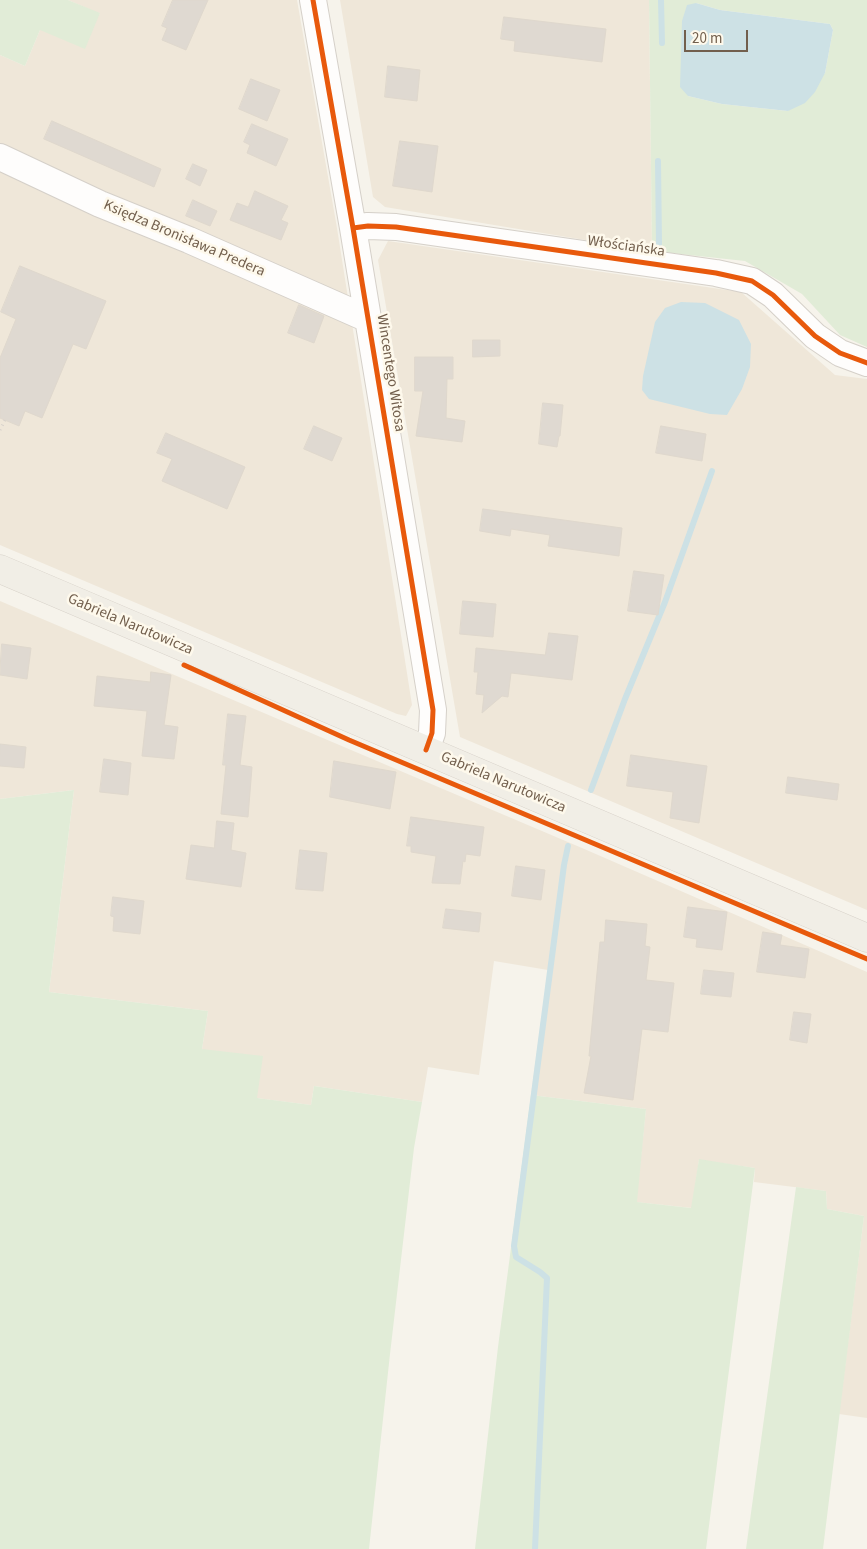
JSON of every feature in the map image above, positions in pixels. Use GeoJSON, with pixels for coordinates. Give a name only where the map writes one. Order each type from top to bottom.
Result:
{"type":"FeatureCollection","features":[{"type":"Feature","properties":{"kind":"main road","name":"Gabriela Narutowicza"},"geometry":{"type":"LineString","coordinates":[[0,569],[867,938]]}},
{"type":"Feature","properties":{"kind":"street","name":"Wincentego Witosa"},"geometry":{"type":"LineString","coordinates":[[313,0],[433,710],[432,733],[426,750]]}},
{"type":"Feature","properties":{"kind":"street","name":"Księdza Bronisława Predera"},"geometry":{"type":"LineString","coordinates":[[0,157],[100,204],[189,240],[368,319]]}},
{"type":"Feature","properties":{"kind":"street","name":"Włościańska"},"geometry":{"type":"LineString","coordinates":[[353,228],[368,226],[396,227],[706,271],[752,281],[773,294],[815,336],[840,353],[867,363]]}},
{"type":"Feature","properties":{"kind":"path"},"geometry":{"type":"LineString","coordinates":[[0,430],[5,420]]}},
{"type":"Feature","properties":{"kind":"shaded area"},"geometry":{"type":"Polygon","coordinates":[[[68,0],[297,0],[337,228],[412,705],[406,716],[397,714],[0,545],[0,55],[25,66],[40,30],[100,14],[68,0]]]}},
{"type":"Feature","properties":{"kind":"shaded area"},"geometry":{"type":"Polygon","coordinates":[[[340,0],[649,0],[652,251],[385,207],[373,197],[340,0]]]}},
{"type":"Feature","properties":{"kind":"shaded area"},"geometry":{"type":"Polygon","coordinates":[[[696,3],[720,10],[830,24],[833,30],[825,73],[815,92],[805,103],[788,111],[722,104],[688,96],[680,87],[682,21],[687,5],[696,3]]]}},
{"type":"Feature","properties":{"kind":"shaded area"},"geometry":{"type":"Polygon","coordinates":[[[388,241],[741,292],[835,375],[867,379],[867,910],[460,737],[378,260],[388,241]]]}},
{"type":"Feature","properties":{"kind":"shaded area"},"geometry":{"type":"Polygon","coordinates":[[[681,302],[705,303],[739,320],[751,344],[750,367],[742,389],[727,415],[710,414],[649,399],[642,390],[643,376],[655,322],[665,308],[681,302]]]}},
{"type":"Feature","properties":{"kind":"shaded area"},"geometry":{"type":"Polygon","coordinates":[[[0,601],[582,848],[867,972],[867,1418],[839,1414],[864,1216],[827,1209],[826,1191],[754,1182],[755,1168],[699,1160],[692,1208],[636,1202],[646,1109],[531,1095],[548,970],[494,961],[479,1075],[428,1067],[422,1102],[314,1086],[311,1105],[256,1098],[202,1049],[208,1011],[49,992],[74,790],[0,799],[0,601]]]}},
{"type":"Feature","properties":{"kind":"green space"},"geometry":{"type":"Polygon","coordinates":[[[0,0],[68,0],[100,13],[85,49],[40,30],[25,66],[0,55],[0,0]]]}},
{"type":"Feature","properties":{"kind":"green space"},"geometry":{"type":"Polygon","coordinates":[[[649,0],[867,0],[867,347],[840,335],[802,294],[745,261],[652,251],[649,0]],[[696,3],[688,96],[722,104],[788,111],[825,73],[833,30],[830,24],[720,10],[696,3]]]}},
{"type":"Feature","properties":{"kind":"green space"},"geometry":{"type":"Polygon","coordinates":[[[74,790],[49,992],[208,1011],[202,1049],[263,1056],[257,1098],[311,1105],[314,1086],[422,1102],[414,1148],[369,1549],[0,1549],[0,799],[74,790]]]}},
{"type":"Feature","properties":{"kind":"green space"},"geometry":{"type":"Polygon","coordinates":[[[531,1095],[646,1109],[637,1202],[691,1208],[699,1159],[755,1168],[706,1549],[475,1549],[498,1347],[531,1095]]]}},
{"type":"Feature","properties":{"kind":"green space"},"geometry":{"type":"Polygon","coordinates":[[[796,1187],[826,1191],[827,1209],[864,1216],[823,1549],[746,1549],[796,1187]]]}},
{"type":"Feature","properties":{"kind":"building"},"geometry":{"type":"Polygon","coordinates":[[[173,0],[208,0],[186,50],[162,40],[167,28],[162,26],[173,0]]]}},
{"type":"Feature","properties":{"kind":"building"},"geometry":{"type":"Polygon","coordinates":[[[504,17],[606,29],[602,62],[514,51],[515,41],[501,39],[504,17]]]}},
{"type":"Feature","properties":{"kind":"building"},"geometry":{"type":"Polygon","coordinates":[[[388,66],[420,70],[417,101],[385,97],[388,66]]]}},
{"type":"Feature","properties":{"kind":"building"},"geometry":{"type":"Polygon","coordinates":[[[251,79],[280,90],[267,121],[239,109],[251,79]]]}},
{"type":"Feature","properties":{"kind":"building"},"geometry":{"type":"Polygon","coordinates":[[[52,121],[161,169],[154,187],[44,139],[52,121]]]}},
{"type":"Feature","properties":{"kind":"building"},"geometry":{"type":"Polygon","coordinates":[[[252,124],[288,139],[276,166],[247,153],[250,145],[244,142],[252,124]]]}},
{"type":"Feature","properties":{"kind":"building"},"geometry":{"type":"Polygon","coordinates":[[[400,141],[438,146],[432,192],[393,186],[400,141]]]}},
{"type":"Feature","properties":{"kind":"building"},"geometry":{"type":"Polygon","coordinates":[[[193,164],[207,170],[200,186],[186,179],[193,164]]]}},
{"type":"Feature","properties":{"kind":"building"},"geometry":{"type":"Polygon","coordinates":[[[255,191],[288,206],[281,220],[288,223],[281,240],[230,220],[237,203],[248,207],[255,191]]]}},
{"type":"Feature","properties":{"kind":"building"},"geometry":{"type":"Polygon","coordinates":[[[193,200],[217,211],[210,226],[186,216],[193,200]]]}},
{"type":"Feature","properties":{"kind":"building"},"geometry":{"type":"Polygon","coordinates":[[[20,266],[106,301],[86,349],[73,344],[42,418],[25,411],[19,426],[0,418],[0,358],[16,319],[1,312],[20,266]]]}},
{"type":"Feature","properties":{"kind":"building"},"geometry":{"type":"Polygon","coordinates":[[[299,305],[324,316],[314,343],[288,333],[299,305]]]}},
{"type":"Feature","properties":{"kind":"building"},"geometry":{"type":"Polygon","coordinates":[[[473,340],[500,340],[500,356],[473,357],[473,340]]]}},
{"type":"Feature","properties":{"kind":"building"},"geometry":{"type":"Polygon","coordinates":[[[415,357],[453,357],[453,379],[447,379],[446,418],[465,421],[462,442],[416,436],[423,391],[415,391],[415,357]]]}},
{"type":"Feature","properties":{"kind":"building"},"geometry":{"type":"Polygon","coordinates":[[[543,403],[563,405],[557,447],[539,444],[543,403]]]}},
{"type":"Feature","properties":{"kind":"building"},"geometry":{"type":"Polygon","coordinates":[[[314,426],[342,438],[332,461],[304,449],[314,426]]]}},
{"type":"Feature","properties":{"kind":"building"},"geometry":{"type":"Polygon","coordinates":[[[661,426],[706,434],[702,461],[656,453],[661,426]]]}},
{"type":"Feature","properties":{"kind":"building"},"geometry":{"type":"Polygon","coordinates":[[[166,433],[245,467],[227,509],[162,481],[172,459],[157,453],[166,433]]]}},
{"type":"Feature","properties":{"kind":"building"},"geometry":{"type":"Polygon","coordinates":[[[483,509],[622,528],[619,556],[548,546],[550,535],[511,529],[510,536],[480,531],[483,509]]]}},
{"type":"Feature","properties":{"kind":"building"},"geometry":{"type":"Polygon","coordinates":[[[634,571],[664,575],[658,615],[628,611],[634,571]]]}},
{"type":"Feature","properties":{"kind":"building"},"geometry":{"type":"Polygon","coordinates":[[[463,601],[496,604],[493,637],[460,634],[463,601]]]}},
{"type":"Feature","properties":{"kind":"building"},"geometry":{"type":"Polygon","coordinates":[[[549,633],[578,636],[572,680],[511,673],[508,697],[502,696],[482,713],[484,695],[476,694],[478,672],[474,672],[476,648],[545,655],[549,633]]]}},
{"type":"Feature","properties":{"kind":"building"},"geometry":{"type":"Polygon","coordinates":[[[2,644],[31,648],[27,679],[0,675],[2,644]]]}},
{"type":"Feature","properties":{"kind":"building"},"geometry":{"type":"Polygon","coordinates":[[[151,672],[171,675],[164,725],[178,727],[174,759],[142,756],[147,711],[94,706],[97,676],[150,682],[151,672]]]}},
{"type":"Feature","properties":{"kind":"building"},"geometry":{"type":"Polygon","coordinates":[[[228,714],[246,716],[240,765],[252,767],[248,817],[221,814],[226,765],[223,765],[228,714]]]}},
{"type":"Feature","properties":{"kind":"building"},"geometry":{"type":"Polygon","coordinates":[[[0,744],[26,747],[24,768],[0,766],[0,744]]]}},
{"type":"Feature","properties":{"kind":"building"},"geometry":{"type":"Polygon","coordinates":[[[631,755],[707,766],[699,823],[670,818],[673,792],[627,786],[631,755]]]}},
{"type":"Feature","properties":{"kind":"building"},"geometry":{"type":"Polygon","coordinates":[[[104,759],[131,763],[128,795],[100,792],[104,759]]]}},
{"type":"Feature","properties":{"kind":"building"},"geometry":{"type":"Polygon","coordinates":[[[334,761],[396,772],[390,809],[330,797],[334,761]]]}},
{"type":"Feature","properties":{"kind":"building"},"geometry":{"type":"Polygon","coordinates":[[[788,777],[839,784],[837,800],[786,793],[788,777]]]}},
{"type":"Feature","properties":{"kind":"building"},"geometry":{"type":"Polygon","coordinates":[[[411,817],[484,827],[480,856],[466,854],[465,862],[463,861],[460,884],[432,883],[436,856],[411,852],[411,846],[407,846],[411,817]]]}},
{"type":"Feature","properties":{"kind":"building"},"geometry":{"type":"Polygon","coordinates":[[[217,821],[234,823],[231,850],[246,853],[241,887],[186,879],[191,845],[214,848],[217,821]]]}},
{"type":"Feature","properties":{"kind":"building"},"geometry":{"type":"Polygon","coordinates":[[[300,850],[327,853],[323,891],[296,889],[300,850]]]}},
{"type":"Feature","properties":{"kind":"building"},"geometry":{"type":"Polygon","coordinates":[[[516,866],[545,870],[541,900],[512,896],[516,866]]]}},
{"type":"Feature","properties":{"kind":"building"},"geometry":{"type":"Polygon","coordinates":[[[113,897],[144,901],[140,934],[113,931],[114,917],[111,916],[113,897]]]}},
{"type":"Feature","properties":{"kind":"building"},"geometry":{"type":"Polygon","coordinates":[[[688,907],[727,912],[722,950],[696,947],[697,939],[684,937],[688,907]]]}},
{"type":"Feature","properties":{"kind":"building"},"geometry":{"type":"Polygon","coordinates":[[[446,909],[481,913],[479,932],[443,928],[446,909]]]}},
{"type":"Feature","properties":{"kind":"building"},"geometry":{"type":"Polygon","coordinates":[[[606,920],[647,924],[645,946],[650,947],[646,980],[674,983],[668,1032],[642,1029],[633,1100],[584,1093],[591,1056],[589,1056],[600,942],[604,942],[606,920]]]}},
{"type":"Feature","properties":{"kind":"building"},"geometry":{"type":"Polygon","coordinates":[[[763,932],[782,935],[780,945],[809,949],[805,978],[757,972],[763,932]]]}},
{"type":"Feature","properties":{"kind":"building"},"geometry":{"type":"Polygon","coordinates":[[[704,970],[734,973],[731,997],[701,994],[704,970]]]}},
{"type":"Feature","properties":{"kind":"building"},"geometry":{"type":"Polygon","coordinates":[[[794,1012],[811,1014],[807,1043],[790,1040],[794,1012]]]}},
{"type":"Feature","properties":{"kind":"waterway"},"geometry":{"type":"LineString","coordinates":[[661,0],[662,43]]}},
{"type":"Feature","properties":{"kind":"waterway"},"geometry":{"type":"LineString","coordinates":[[658,161],[659,244]]}},
{"type":"Feature","properties":{"kind":"waterway"},"geometry":{"type":"LineString","coordinates":[[591,790],[625,699],[665,602],[712,471]]}},
{"type":"Feature","properties":{"kind":"waterway"},"geometry":{"type":"LineString","coordinates":[[535,1549],[547,1278],[516,1257],[514,1246],[568,846]]}},
{"type":"Feature","properties":{"kind":"cycle path"},"geometry":{"type":"LineString","coordinates":[[313,0],[433,710],[432,733],[426,750]]}},
{"type":"Feature","properties":{"kind":"cycle path"},"geometry":{"type":"LineString","coordinates":[[353,228],[368,226],[396,227],[716,273],[752,281],[773,295],[815,336],[840,353],[867,363]]}},
{"type":"Feature","properties":{"kind":"cycle path"},"geometry":{"type":"LineString","coordinates":[[184,665],[349,740],[867,959]]}}]}
